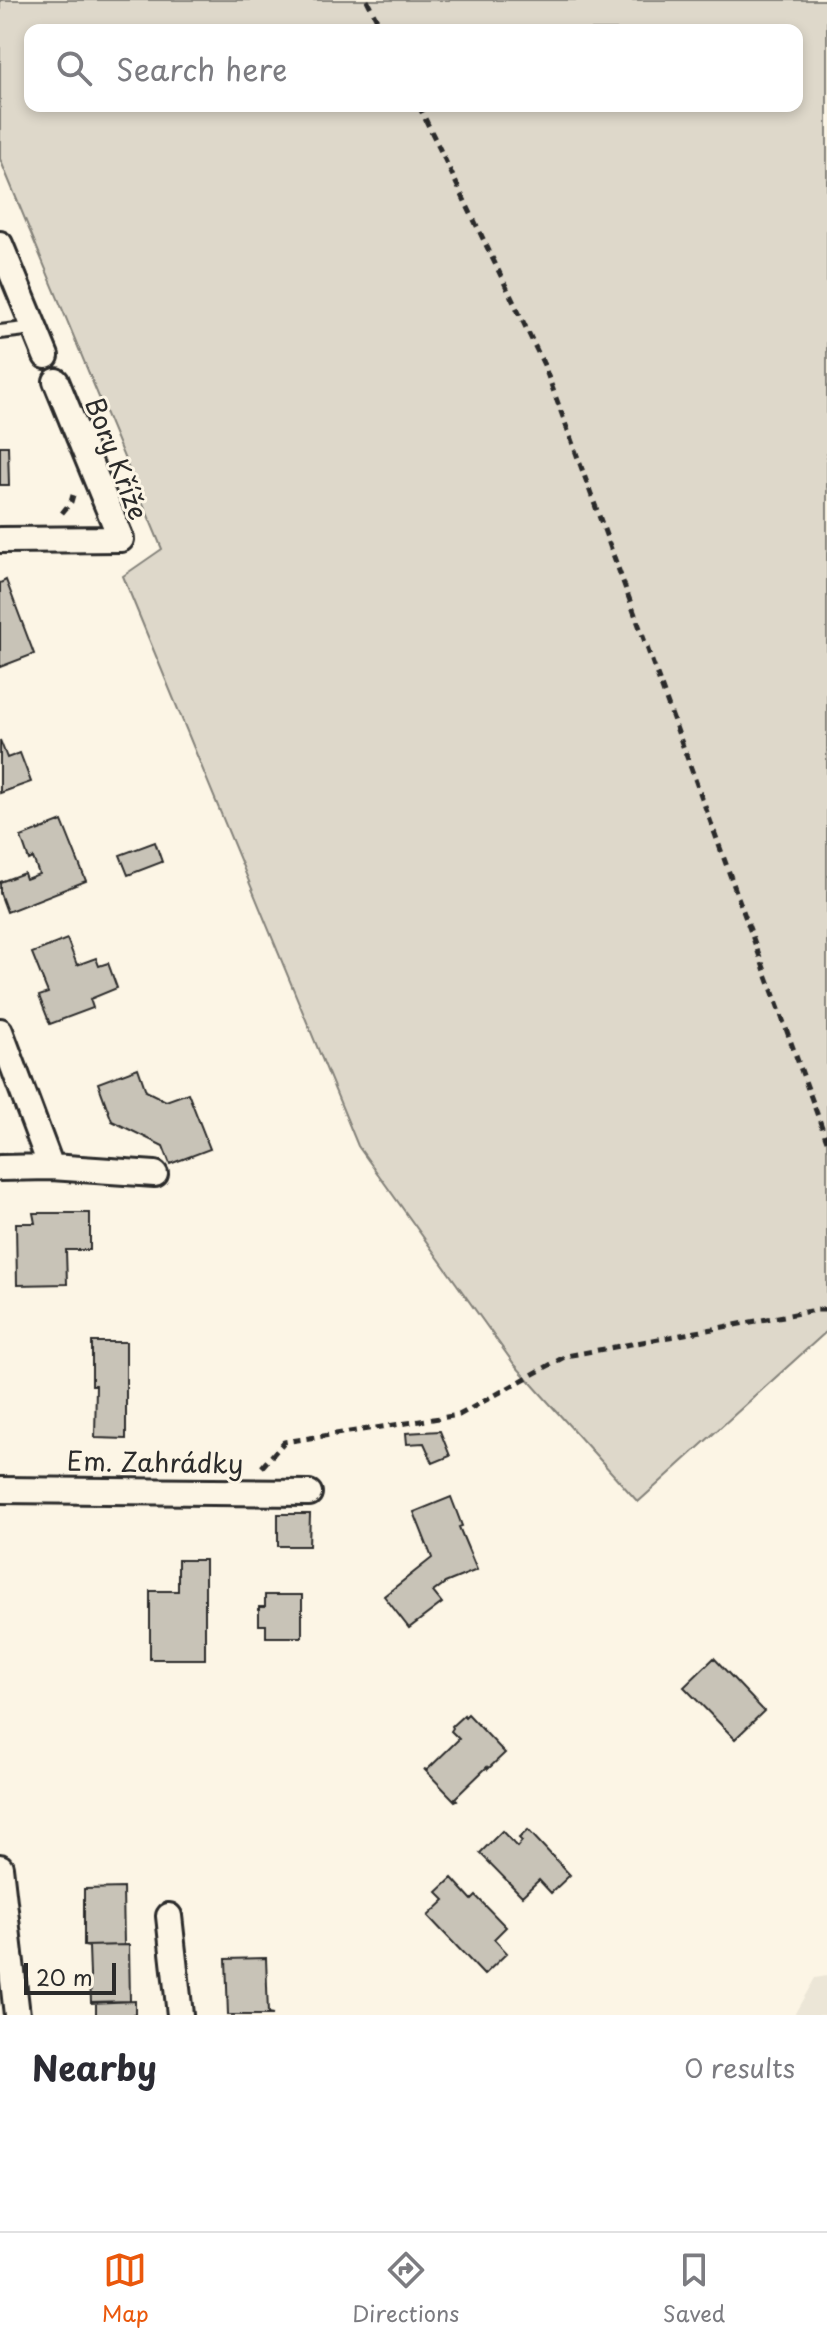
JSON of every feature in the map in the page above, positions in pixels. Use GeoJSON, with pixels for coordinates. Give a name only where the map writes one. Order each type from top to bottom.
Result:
{"type":"FeatureCollection","features":[{"type":"Feature","properties":{"kind":"street"},"geometry":{"type":"LineString","coordinates":[[0,244],[46,356]]}},
{"type":"Feature","properties":{"kind":"street","name":"Bory Kříže"},"geometry":{"type":"LineString","coordinates":[[0,540],[121,539],[56,381]]}},
{"type":"Feature","properties":{"kind":"street"},"geometry":{"type":"LineString","coordinates":[[0,1031],[51,1167]]}},
{"type":"Feature","properties":{"kind":"street"},"geometry":{"type":"LineString","coordinates":[[0,1168],[51,1167],[155,1174]]}},
{"type":"Feature","properties":{"kind":"street","name":"Em. Zahrádky"},"geometry":{"type":"LineString","coordinates":[[0,1490],[309,1493]]}},
{"type":"Feature","properties":{"kind":"street"},"geometry":{"type":"LineString","coordinates":[[0,1867],[17,2015]]}},
{"type":"Feature","properties":{"kind":"street"},"geometry":{"type":"LineString","coordinates":[[169,1916],[180,2015]]}},
{"type":"Feature","properties":{"kind":"lane"},"geometry":{"type":"LineString","coordinates":[[0,332],[34,328]]}},
{"type":"Feature","properties":{"kind":"path"},"geometry":{"type":"LineString","coordinates":[[367,0],[379,24]]}},
{"type":"Feature","properties":{"kind":"path"},"geometry":{"type":"LineString","coordinates":[[422,112],[544,365],[827,1141]]}},
{"type":"Feature","properties":{"kind":"path"},"geometry":{"type":"LineString","coordinates":[[57,517],[71,502],[75,487]]}},
{"type":"Feature","properties":{"kind":"path"},"geometry":{"type":"LineString","coordinates":[[240,1492],[284,1442],[459,1415],[566,1356],[827,1310]]}},
{"type":"Feature","properties":{"kind":"shaded area"},"geometry":{"type":"Polygon","coordinates":[[[0,0],[827,0],[827,1331],[638,1502],[514,1364],[358,1146],[123,576],[162,549],[0,159],[0,0]]]}},
{"type":"Feature","properties":{"kind":"shaded area"},"geometry":{"type":"Polygon","coordinates":[[[827,1976],[827,2015],[794,2015],[815,1978],[827,1976]]]}},
{"type":"Feature","properties":{"kind":"building"},"geometry":{"type":"Polygon","coordinates":[[[0,446],[8,446],[9,485],[0,485],[0,446]]]}},
{"type":"Feature","properties":{"kind":"building"},"geometry":{"type":"Polygon","coordinates":[[[6,580],[34,654],[0,667],[0,583],[6,580]]]}},
{"type":"Feature","properties":{"kind":"building"},"geometry":{"type":"Polygon","coordinates":[[[0,740],[7,758],[20,753],[31,782],[0,793],[0,740]]]}},
{"type":"Feature","properties":{"kind":"building"},"geometry":{"type":"Polygon","coordinates":[[[62,821],[86,881],[7,912],[0,893],[0,882],[24,873],[26,879],[39,874],[33,858],[29,860],[21,837],[62,821]]]}},
{"type":"Feature","properties":{"kind":"building"},"geometry":{"type":"Polygon","coordinates":[[[155,842],[162,862],[128,875],[120,855],[155,842]]]}},
{"type":"Feature","properties":{"kind":"building"},"geometry":{"type":"Polygon","coordinates":[[[67,939],[77,965],[96,958],[99,966],[108,963],[117,988],[90,999],[93,1008],[50,1024],[39,996],[48,993],[32,953],[67,939]]]}},
{"type":"Feature","properties":{"kind":"building"},"geometry":{"type":"Polygon","coordinates":[[[138,1068],[146,1091],[166,1101],[188,1093],[210,1149],[170,1164],[163,1146],[112,1121],[98,1083],[138,1068]]]}},
{"type":"Feature","properties":{"kind":"building"},"geometry":{"type":"Polygon","coordinates":[[[33,1213],[90,1213],[90,1250],[66,1250],[67,1284],[17,1285],[16,1223],[35,1223],[33,1213]]]}},
{"type":"Feature","properties":{"kind":"building"},"geometry":{"type":"Polygon","coordinates":[[[92,1342],[126,1342],[126,1439],[95,1438],[96,1385],[92,1385],[92,1342]]]}},
{"type":"Feature","properties":{"kind":"building"},"geometry":{"type":"Polygon","coordinates":[[[440,1431],[450,1456],[433,1463],[424,1443],[407,1444],[406,1433],[440,1431]]]}},
{"type":"Feature","properties":{"kind":"building"},"geometry":{"type":"Polygon","coordinates":[[[451,1497],[462,1526],[459,1527],[477,1570],[445,1583],[433,1592],[442,1603],[409,1628],[384,1596],[432,1558],[414,1512],[451,1497]]]}},
{"type":"Feature","properties":{"kind":"building"},"geometry":{"type":"Polygon","coordinates":[[[278,1514],[310,1514],[309,1546],[278,1546],[278,1514]]]}},
{"type":"Feature","properties":{"kind":"building"},"geometry":{"type":"Polygon","coordinates":[[[178,1560],[205,1560],[205,1659],[150,1659],[150,1591],[178,1591],[178,1560]]]}},
{"type":"Feature","properties":{"kind":"building"},"geometry":{"type":"Polygon","coordinates":[[[265,1595],[302,1595],[302,1637],[266,1637],[266,1625],[259,1625],[259,1607],[265,1607],[265,1595]]]}},
{"type":"Feature","properties":{"kind":"building"},"geometry":{"type":"Polygon","coordinates":[[[714,1658],[764,1711],[735,1739],[684,1687],[714,1658]]]}},
{"type":"Feature","properties":{"kind":"building"},"geometry":{"type":"Polygon","coordinates":[[[468,1714],[505,1753],[455,1801],[424,1769],[427,1770],[459,1739],[451,1731],[452,1726],[468,1714]]]}},
{"type":"Feature","properties":{"kind":"building"},"geometry":{"type":"Polygon","coordinates":[[[528,1830],[570,1875],[551,1893],[539,1880],[522,1896],[480,1853],[502,1831],[517,1847],[522,1841],[519,1838],[528,1830]]]}},
{"type":"Feature","properties":{"kind":"building"},"geometry":{"type":"Polygon","coordinates":[[[452,1878],[472,1900],[476,1896],[506,1927],[494,1939],[507,1953],[484,1975],[428,1916],[445,1900],[437,1892],[452,1878]]]}},
{"type":"Feature","properties":{"kind":"building"},"geometry":{"type":"Polygon","coordinates":[[[123,1888],[124,1945],[84,1946],[84,1889],[123,1888]]]}},
{"type":"Feature","properties":{"kind":"building"},"geometry":{"type":"Polygon","coordinates":[[[129,1945],[130,2001],[91,2002],[89,1947],[84,1946],[129,1945]]]}},
{"type":"Feature","properties":{"kind":"building"},"geometry":{"type":"Polygon","coordinates":[[[266,1958],[268,2014],[273,2015],[228,2015],[226,1959],[266,1958]]]}},
{"type":"Feature","properties":{"kind":"building"},"geometry":{"type":"Polygon","coordinates":[[[135,2001],[135,2015],[96,2015],[96,2003],[91,2003],[135,2001]]]}}]}
